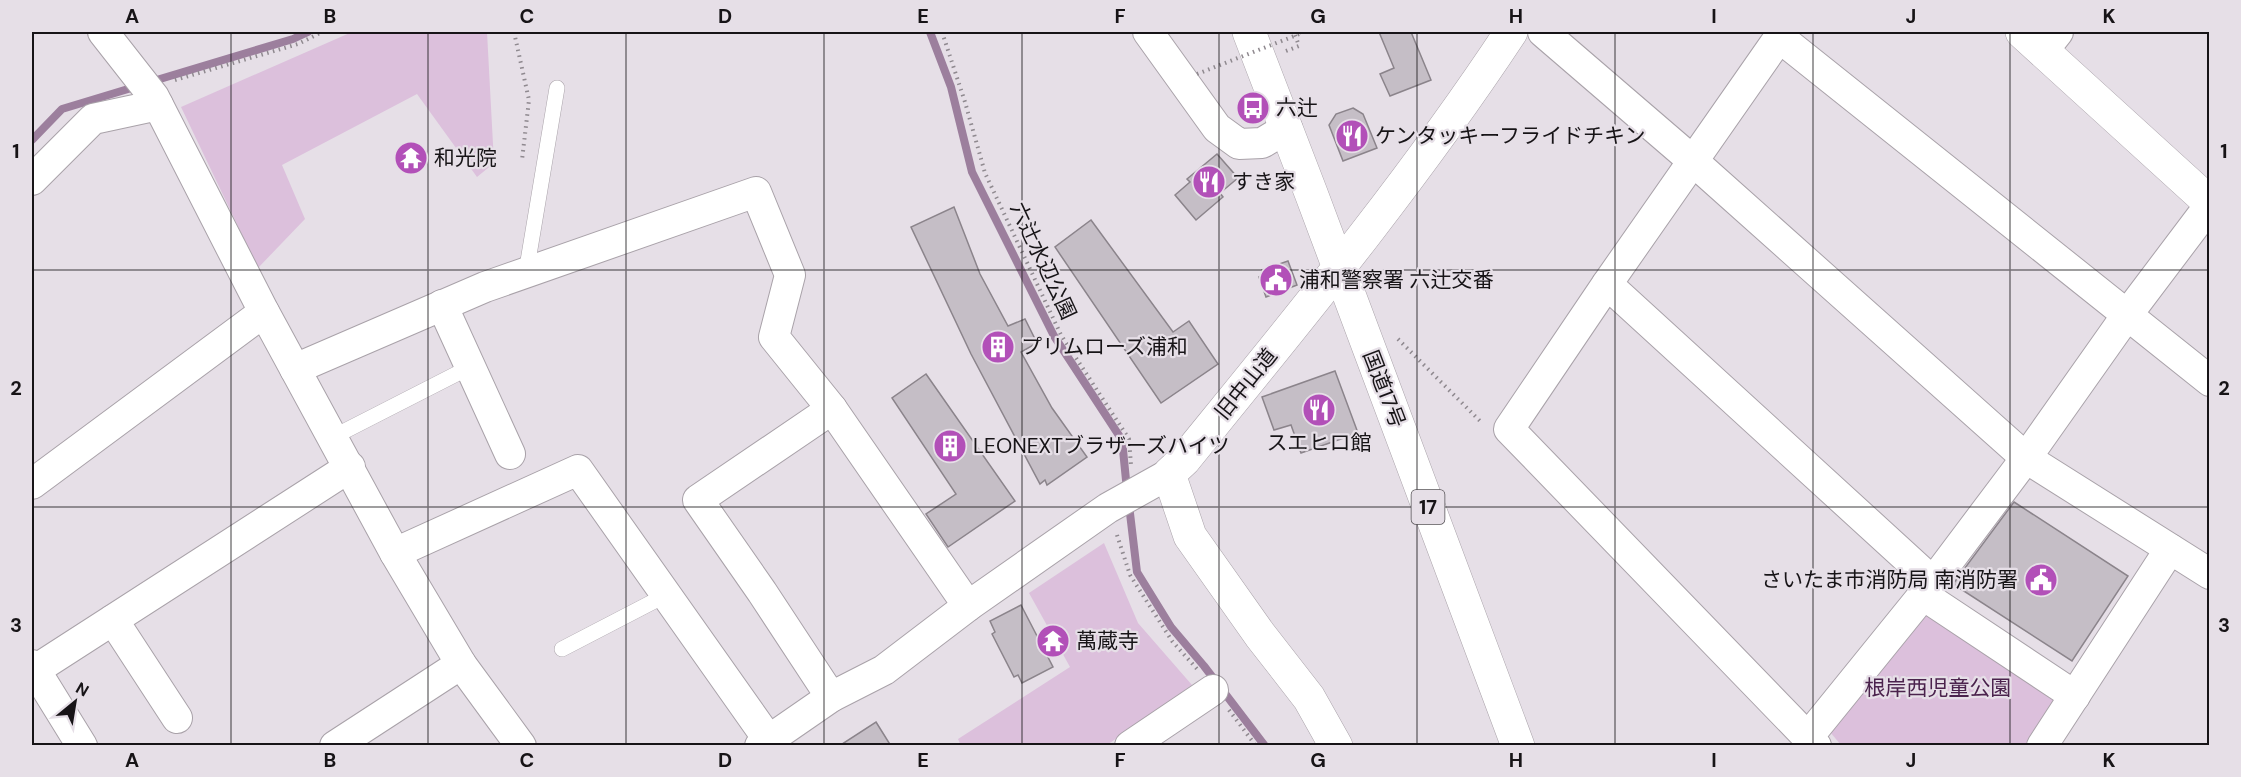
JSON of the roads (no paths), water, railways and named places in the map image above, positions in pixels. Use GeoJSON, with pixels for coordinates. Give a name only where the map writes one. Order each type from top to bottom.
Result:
{"type":"FeatureCollection","features":[{"type":"Feature","properties":{"kind":"main road","name":"国道17号"},"geometry":{"type":"LineString","coordinates":[[1249,32],[1518,746]]}},
{"type":"Feature","properties":{"kind":"main road","name":"旧中山道"},"geometry":{"type":"LineString","coordinates":[[1169,474],[1184,460],[1339,269],[1466,100],[1511,32]]}},
{"type":"Feature","properties":{"kind":"main road"},"geometry":{"type":"LineString","coordinates":[[2041,38],[2210,204]]}},
{"type":"Feature","properties":{"kind":"main road"},"geometry":{"type":"LineString","coordinates":[[1169,474],[1190,536],[1260,635],[1309,698],[1336,746]]}},
{"type":"Feature","properties":{"kind":"street"},"geometry":{"type":"LineString","coordinates":[[103,32],[121,52],[158,105],[264,312],[395,553],[461,664],[521,746]]}},
{"type":"Feature","properties":{"kind":"street"},"geometry":{"type":"LineString","coordinates":[[1148,32],[1217,128],[1239,144],[1262,143],[1287,128]]}},
{"type":"Feature","properties":{"kind":"street"},"geometry":{"type":"LineString","coordinates":[[1543,32],[1693,161],[2026,458],[2210,574]]}},
{"type":"Feature","properties":{"kind":"street"},"geometry":{"type":"LineString","coordinates":[[2210,204],[2127,315],[2026,458],[1812,741],[1509,429],[1781,34],[2127,315],[2210,381]]}},
{"type":"Feature","properties":{"kind":"street"},"geometry":{"type":"LineString","coordinates":[[32,180],[93,118],[158,105]]}},
{"type":"Feature","properties":{"kind":"street"},"geometry":{"type":"LineString","coordinates":[[295,369],[442,305],[756,192],[789,275],[774,337],[832,409],[968,606]]}},
{"type":"Feature","properties":{"kind":"street"},"geometry":{"type":"LineString","coordinates":[[1607,284],[1928,588],[2075,696]]}},
{"type":"Feature","properties":{"kind":"street"},"geometry":{"type":"LineString","coordinates":[[442,305],[510,454]]}},
{"type":"Feature","properties":{"kind":"street"},"geometry":{"type":"LineString","coordinates":[[32,484],[264,312]]}},
{"type":"Feature","properties":{"kind":"street"},"geometry":{"type":"LineString","coordinates":[[831,697],[698,500],[832,409]]}},
{"type":"Feature","properties":{"kind":"street"},"geometry":{"type":"LineString","coordinates":[[82,746],[33,669],[350,467]]}},
{"type":"Feature","properties":{"kind":"street"},"geometry":{"type":"LineString","coordinates":[[395,553],[578,470],[666,595],[764,742],[831,697],[884,670],[968,606],[1120,500],[1169,474]]}},
{"type":"Feature","properties":{"kind":"street"},"geometry":{"type":"LineString","coordinates":[[2042,746],[2170,549]]}},
{"type":"Feature","properties":{"kind":"street"},"geometry":{"type":"LineString","coordinates":[[113,620],[177,718]]}},
{"type":"Feature","properties":{"kind":"street"},"geometry":{"type":"LineString","coordinates":[[335,746],[461,664]]}},
{"type":"Feature","properties":{"kind":"street"},"geometry":{"type":"LineString","coordinates":[[1130,746],[1213,690]]}},
{"type":"Feature","properties":{"kind":"lane"},"geometry":{"type":"LineString","coordinates":[[526,273],[557,88]]}},
{"type":"Feature","properties":{"kind":"lane"},"geometry":{"type":"LineString","coordinates":[[333,437],[470,367]]}},
{"type":"Feature","properties":{"kind":"lane"},"geometry":{"type":"LineString","coordinates":[[562,649],[666,595]]}},
{"type":"Feature","properties":{"kind":"waterway"},"geometry":{"type":"LineString","coordinates":[[150,82],[293,39],[308,32]]}},
{"type":"Feature","properties":{"kind":"waterway"},"geometry":{"type":"LineString","coordinates":[[930,32],[951,87],[972,172],[1054,336],[1122,440],[1127,490]]}},
{"type":"Feature","properties":{"kind":"waterway"},"geometry":{"type":"LineString","coordinates":[[32,140],[62,109],[138,86]]}},
{"type":"Feature","properties":{"kind":"waterway"},"geometry":{"type":"LineString","coordinates":[[1129,505],[1137,572],[1171,627],[1265,746]]}},
{"type":"Feature","properties":{"kind":"place","name":"六辻"},"geometry":{"type":"Point","coordinates":[1253,108]}},
{"type":"Feature","properties":{"kind":"place","name":"ケンタッキーフライドチキン"},"geometry":{"type":"Point","coordinates":[1352,136]}},
{"type":"Feature","properties":{"kind":"place","name":"和光院"},"geometry":{"type":"Point","coordinates":[411,158]}},
{"type":"Feature","properties":{"kind":"place","name":"すき家"},"geometry":{"type":"Point","coordinates":[1209,182]}},
{"type":"Feature","properties":{"kind":"place","name":"浦和警察署 六辻交番"},"geometry":{"type":"Point","coordinates":[1276,280]}},
{"type":"Feature","properties":{"kind":"place","name":"プリムローズ浦和"},"geometry":{"type":"Point","coordinates":[998,347]}},
{"type":"Feature","properties":{"kind":"place","name":"スエヒロ館"},"geometry":{"type":"Point","coordinates":[1319,410]}},
{"type":"Feature","properties":{"kind":"place","name":"LEONEXTブラザーズハイツ"},"geometry":{"type":"Point","coordinates":[950,446]}},
{"type":"Feature","properties":{"kind":"place","name":"さいたま市消防局 南消防署"},"geometry":{"type":"Point","coordinates":[2041,580]}},
{"type":"Feature","properties":{"kind":"place","name":"萬蔵寺"},"geometry":{"type":"Point","coordinates":[1053,641]}},
{"type":"Feature","properties":{"kind":"park label","name":"根岸西児童公園"},"geometry":{"type":"Point","coordinates":[1938,688]}}]}
